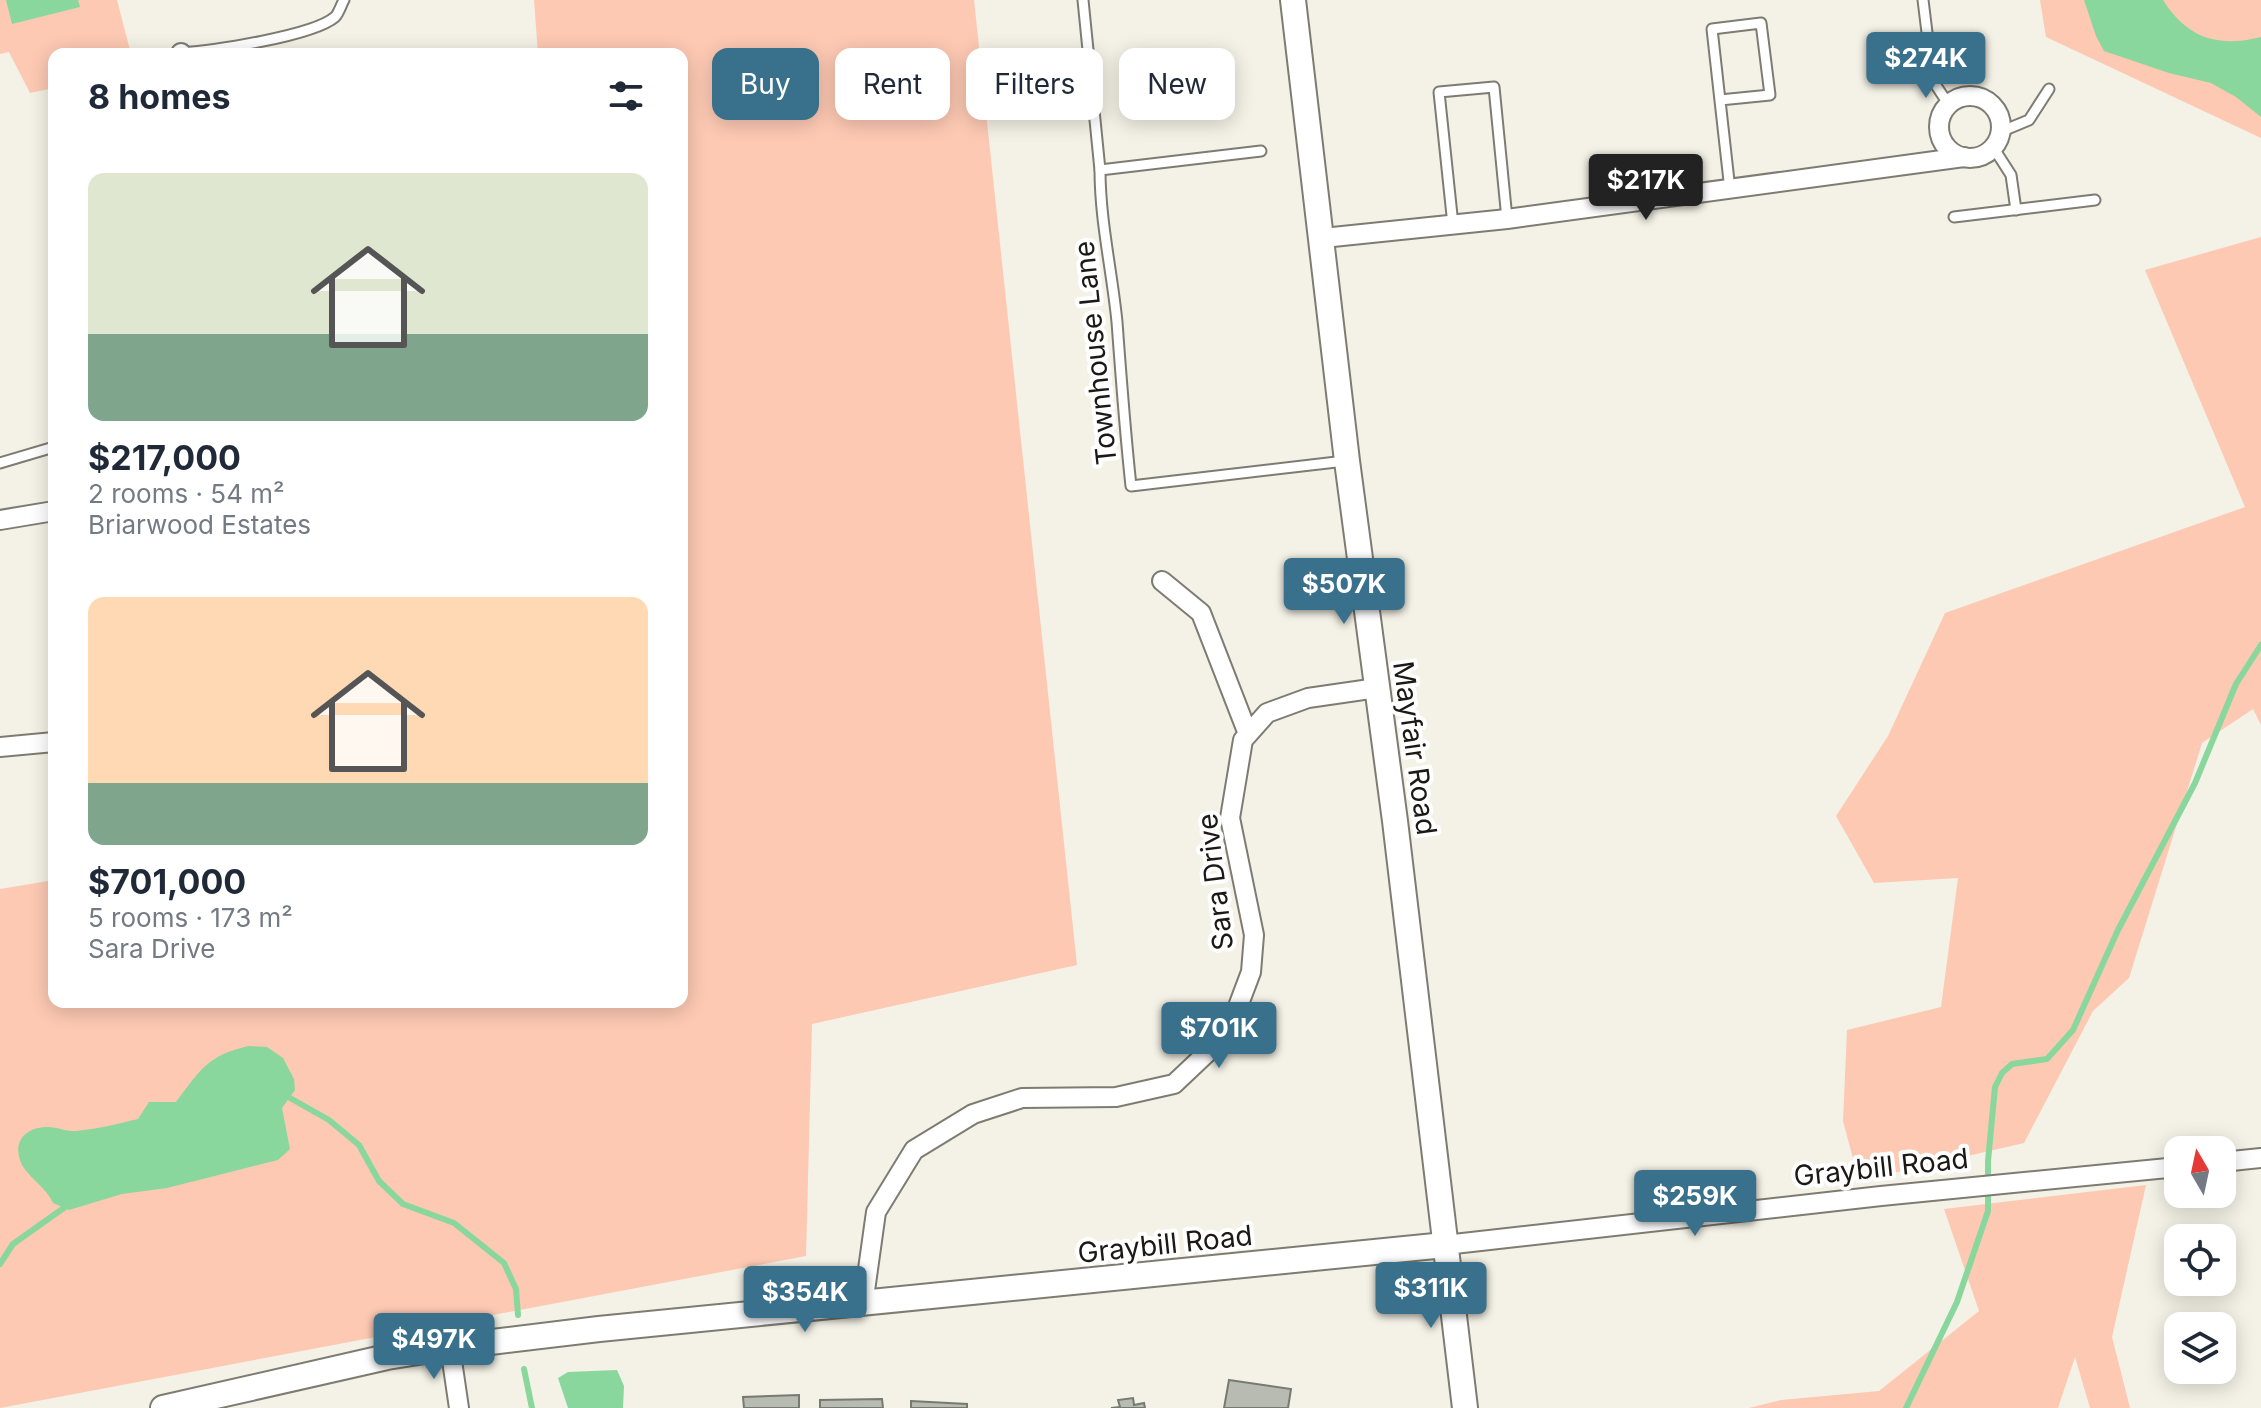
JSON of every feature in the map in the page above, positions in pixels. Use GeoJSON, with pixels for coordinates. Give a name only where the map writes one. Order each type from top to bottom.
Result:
{"type":"FeatureCollection","features":[{"type":"Feature","properties":{"kind":"street","name":"Mayfair Road"},"geometry":{"type":"LineString","coordinates":[[1293,0],[1465,1408]]}},
{"type":"Feature","properties":{"kind":"street"},"geometry":{"type":"LineString","coordinates":[[1323,238],[1507,219],[1983,155],[1997,140],[1997,111],[1985,100],[1969,96],[1949,105],[1942,115],[1940,133],[1948,149],[1964,157]]}},
{"type":"Feature","properties":{"kind":"street"},"geometry":{"type":"LineString","coordinates":[[0,520],[48,512]]}},
{"type":"Feature","properties":{"kind":"street"},"geometry":{"type":"LineString","coordinates":[[1162,581],[1201,613],[1248,734],[1267,713],[1308,698],[1377,688]]}},
{"type":"Feature","properties":{"kind":"street","name":"Sara Drive"},"geometry":{"type":"LineString","coordinates":[[863,1305],[876,1212],[914,1150],[973,1114],[1022,1098],[1116,1097],[1174,1084],[1228,1033],[1251,972],[1254,935],[1230,818],[1243,740],[1248,734]]}},
{"type":"Feature","properties":{"kind":"street"},"geometry":{"type":"LineString","coordinates":[[0,747],[48,743]]}},
{"type":"Feature","properties":{"kind":"street"},"geometry":{"type":"LineString","coordinates":[[2236,1161],[2261,1158]]}},
{"type":"Feature","properties":{"kind":"street","name":"Graybill Road"},"geometry":{"type":"LineString","coordinates":[[163,1408],[387,1357],[599,1329],[863,1305],[2164,1168]]}},
{"type":"Feature","properties":{"kind":"street"},"geometry":{"type":"LineString","coordinates":[[450,1347],[459,1408]]}},
{"type":"Feature","properties":{"kind":"lane"},"geometry":{"type":"LineString","coordinates":[[227,48],[312,28],[335,16],[344,0]]}},
{"type":"Feature","properties":{"kind":"lane","name":"Townhouse Lane"},"geometry":{"type":"LineString","coordinates":[[1083,0],[1100,197],[1117,321],[1119,377],[1131,486],[1347,461]]}},
{"type":"Feature","properties":{"kind":"lane"},"geometry":{"type":"LineString","coordinates":[[1923,0],[1933,81],[1949,105]]}},
{"type":"Feature","properties":{"kind":"lane"},"geometry":{"type":"LineString","coordinates":[[1720,100],[1770,95],[1761,23],[1712,29],[1730,190]]}},
{"type":"Feature","properties":{"kind":"lane"},"geometry":{"type":"LineString","coordinates":[[1453,225],[1439,92],[1494,87],[1507,219]]}},
{"type":"Feature","properties":{"kind":"lane"},"geometry":{"type":"LineString","coordinates":[[2016,210],[2011,175],[1997,140],[2029,120],[2049,89]]}},
{"type":"Feature","properties":{"kind":"lane"},"geometry":{"type":"LineString","coordinates":[[1100,170],[1261,151]]}},
{"type":"Feature","properties":{"kind":"lane"},"geometry":{"type":"LineString","coordinates":[[1954,217],[2095,200]]}},
{"type":"Feature","properties":{"kind":"lane"},"geometry":{"type":"LineString","coordinates":[[0,463],[48,449]]}},
{"type":"Feature","properties":{"kind":"shaded area"},"geometry":{"type":"Polygon","coordinates":[[[0,0],[117,0],[129,48],[48,48],[48,89],[30,93],[9,52],[0,54],[0,0]]]}},
{"type":"Feature","properties":{"kind":"shaded area"},"geometry":{"type":"Polygon","coordinates":[[[6,0],[78,0],[80,7],[12,24],[6,0]]]}},
{"type":"Feature","properties":{"kind":"shaded area"},"geometry":{"type":"Polygon","coordinates":[[[534,0],[974,0],[979,48],[966,48],[966,120],[987,120],[1077,965],[812,1024],[806,1256],[0,1408],[0,889],[48,881],[48,1008],[688,1008],[688,48],[538,48],[534,0]]]}},
{"type":"Feature","properties":{"kind":"shaded area"},"geometry":{"type":"Polygon","coordinates":[[[2040,0],[2261,0],[2261,138],[2046,37],[2040,0]]]}},
{"type":"Feature","properties":{"kind":"shaded area"},"geometry":{"type":"Polygon","coordinates":[[[2084,0],[2163,0],[2182,23],[2205,37],[2231,41],[2261,37],[2261,117],[2236,97],[2211,83],[2169,73],[2104,51],[2084,0]]]}},
{"type":"Feature","properties":{"kind":"shaded area"},"geometry":{"type":"Polygon","coordinates":[[[2261,237],[2261,725],[2253,709],[2202,743],[2129,978],[2093,1011],[2024,1143],[1859,1181],[1843,1121],[1847,1030],[1941,1007],[1958,878],[1874,883],[1836,816],[1888,736],[1945,613],[2245,507],[2145,270],[2261,237]]]}},
{"type":"Feature","properties":{"kind":"shaded area"},"geometry":{"type":"Polygon","coordinates":[[[248,1046],[267,1047],[283,1058],[294,1079],[295,1090],[282,1108],[290,1149],[278,1160],[167,1188],[122,1194],[69,1210],[53,1203],[22,1165],[19,1144],[31,1130],[50,1127],[76,1131],[138,1119],[149,1102],[176,1102],[206,1065],[223,1054],[248,1046]]]}},
{"type":"Feature","properties":{"kind":"shaded area"},"geometry":{"type":"Polygon","coordinates":[[[2146,1185],[2112,1337],[2130,1408],[2090,1408],[2075,1357],[2058,1408],[1749,1408],[1781,1400],[1879,1391],[1979,1311],[1944,1209],[2146,1185]]]}},
{"type":"Feature","properties":{"kind":"shaded area"},"geometry":{"type":"Polygon","coordinates":[[[617,1370],[624,1386],[623,1408],[568,1408],[558,1378],[568,1372],[617,1370]]]}},
{"type":"Feature","properties":{"kind":"building"},"geometry":{"type":"Polygon","coordinates":[[[1229,1380],[1291,1389],[1288,1408],[1224,1408],[1229,1380]]]}},
{"type":"Feature","properties":{"kind":"building"},"geometry":{"type":"Polygon","coordinates":[[[799,1395],[799,1408],[744,1408],[743,1397],[799,1395]]]}},
{"type":"Feature","properties":{"kind":"building"},"geometry":{"type":"Polygon","coordinates":[[[1133,1398],[1134,1405],[1144,1403],[1145,1408],[1111,1408],[1120,1407],[1118,1400],[1133,1398]]]}},
{"type":"Feature","properties":{"kind":"building"},"geometry":{"type":"Polygon","coordinates":[[[882,1399],[883,1408],[820,1408],[820,1400],[882,1399]]]}},
{"type":"Feature","properties":{"kind":"building"},"geometry":{"type":"Polygon","coordinates":[[[911,1401],[967,1404],[967,1408],[911,1408],[911,1401]]]}},
{"type":"Feature","properties":{"kind":"waterway"},"geometry":{"type":"LineString","coordinates":[[1906,1408],[1957,1302],[1988,1211],[1988,1161],[1995,1087],[2002,1073],[2012,1064],[2047,1059],[2073,1030],[2118,930],[2195,783],[2236,684],[2261,645]]}},
{"type":"Feature","properties":{"kind":"waterway"},"geometry":{"type":"LineString","coordinates":[[283,1094],[329,1120],[359,1145],[379,1181],[403,1204],[454,1223],[504,1263],[516,1289],[518,1315]]}},
{"type":"Feature","properties":{"kind":"waterway"},"geometry":{"type":"LineString","coordinates":[[0,1264],[13,1244],[68,1205]]}},
{"type":"Feature","properties":{"kind":"waterway"},"geometry":{"type":"LineString","coordinates":[[524,1369],[532,1408]]}}]}
